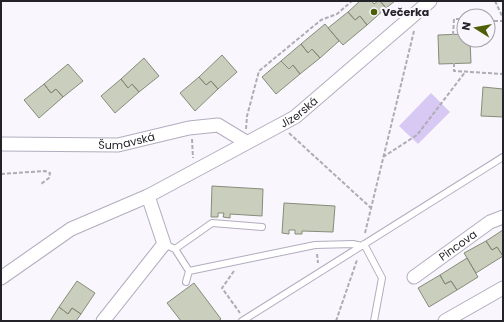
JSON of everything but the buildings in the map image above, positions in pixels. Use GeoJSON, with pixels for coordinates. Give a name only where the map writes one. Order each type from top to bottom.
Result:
{"type":"FeatureCollection","features":[{"type":"Feature","properties":{"kind":"street","name":"Jizerská"},"geometry":{"type":"LineString","coordinates":[[1,278],[71,228],[148,196],[279,124],[295,117],[430,1]]}},
{"type":"Feature","properties":{"kind":"street","name":"Šumavská"},"geometry":{"type":"LineString","coordinates":[[1,144],[118,145],[191,127],[218,125],[246,142]]}},
{"type":"Feature","properties":{"kind":"street"},"geometry":{"type":"LineString","coordinates":[[103,321],[170,247],[148,196]]}},
{"type":"Feature","properties":{"kind":"street","name":"Pincova"},"geometry":{"type":"LineString","coordinates":[[414,277],[490,222],[503,217]]}},
{"type":"Feature","properties":{"kind":"street"},"geometry":{"type":"LineString","coordinates":[[445,321],[503,288]]}},
{"type":"Feature","properties":{"kind":"lane"},"geometry":{"type":"LineString","coordinates":[[244,320],[503,157]]}},
{"type":"Feature","properties":{"kind":"lane"},"geometry":{"type":"LineString","coordinates":[[189,271],[170,247],[212,223],[262,227]]}},
{"type":"Feature","properties":{"kind":"lane"},"geometry":{"type":"LineString","coordinates":[[189,271],[315,245],[363,245]]}},
{"type":"Feature","properties":{"kind":"lane"},"geometry":{"type":"LineString","coordinates":[[363,245],[382,278],[374,321]]}},
{"type":"Feature","properties":{"kind":"lane"},"geometry":{"type":"LineString","coordinates":[[186,282],[189,271]]}},
{"type":"Feature","properties":{"kind":"path"},"geometry":{"type":"LineString","coordinates":[[246,142],[247,116],[259,72],[321,20],[337,14],[352,1]]}},
{"type":"Feature","properties":{"kind":"path"},"geometry":{"type":"LineString","coordinates":[[495,1],[503,18]]}},
{"type":"Feature","properties":{"kind":"path"},"geometry":{"type":"LineString","coordinates":[[336,321],[363,245],[419,10]]}},
{"type":"Feature","properties":{"kind":"path"},"geometry":{"type":"LineString","coordinates":[[453,35],[454,19],[456,19]]}},
{"type":"Feature","properties":{"kind":"path"},"geometry":{"type":"LineString","coordinates":[[454,63],[454,71],[503,74]]}},
{"type":"Feature","properties":{"kind":"path"},"geometry":{"type":"LineString","coordinates":[[383,157],[418,135],[466,71]]}},
{"type":"Feature","properties":{"kind":"path"},"geometry":{"type":"LineString","coordinates":[[279,124],[371,208]]}},
{"type":"Feature","properties":{"kind":"path"},"geometry":{"type":"LineString","coordinates":[[191,127],[193,171]]}},
{"type":"Feature","properties":{"kind":"path"},"geometry":{"type":"LineString","coordinates":[[1,174],[45,171],[50,173],[49,178],[41,184]]}},
{"type":"Feature","properties":{"kind":"path"},"geometry":{"type":"LineString","coordinates":[[315,245],[320,272]]}},
{"type":"Feature","properties":{"kind":"path"},"geometry":{"type":"LineString","coordinates":[[242,260],[222,288],[244,320]]}},
{"type":"Feature","properties":{"kind":"shaded area"},"geometry":{"type":"Polygon","coordinates":[[[431,93],[450,112],[418,144],[399,126],[431,93]]]}},
{"type":"Feature","properties":{"kind":"place","name":"Večerka"},"geometry":{"type":"Point","coordinates":[374,12]}}]}
